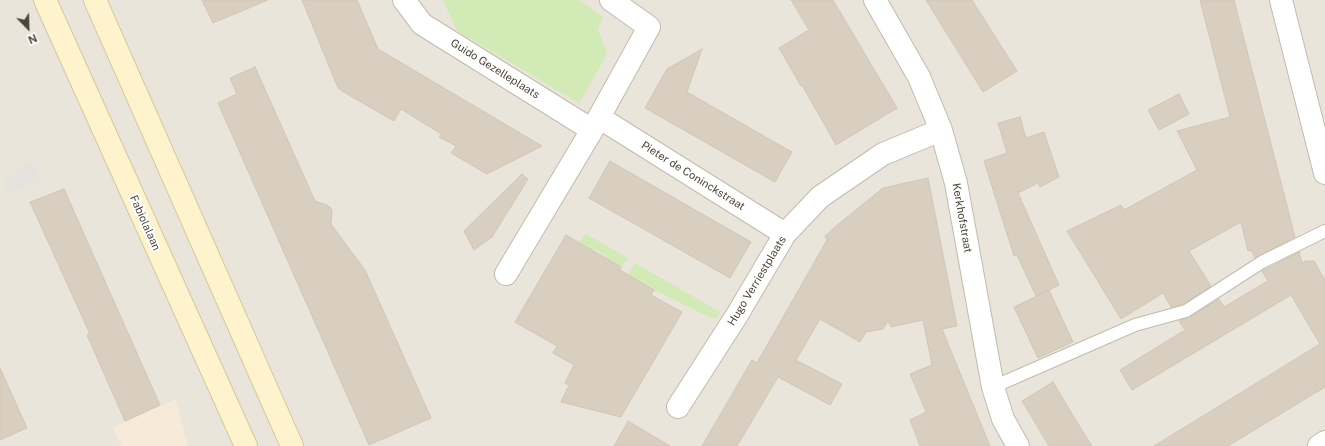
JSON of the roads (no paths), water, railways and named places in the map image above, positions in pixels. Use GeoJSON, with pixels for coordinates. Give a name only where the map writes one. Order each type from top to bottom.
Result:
{"type":"FeatureCollection","features":[{"type":"Feature","properties":{"kind":"main road","name":"Fabiolalaan"},"geometry":{"type":"LineString","coordinates":[[45,0],[246,446]]}},
{"type":"Feature","properties":{"kind":"main road"},"geometry":{"type":"LineString","coordinates":[[95,0],[292,446]]}},
{"type":"Feature","properties":{"kind":"street","name":"Guido Gezelleplaats"},"geometry":{"type":"LineString","coordinates":[[404,0],[422,24],[596,124]]}},
{"type":"Feature","properties":{"kind":"street"},"geometry":{"type":"LineString","coordinates":[[506,274],[596,124],[649,27],[611,0]]}},
{"type":"Feature","properties":{"kind":"street","name":"Kerkhofstraat"},"geometry":{"type":"LineString","coordinates":[[875,0],[919,77],[941,130],[956,183],[993,387],[1003,419],[1018,446]]}},
{"type":"Feature","properties":{"kind":"street"},"geometry":{"type":"LineString","coordinates":[[1281,0],[1325,173]]}},
{"type":"Feature","properties":{"kind":"street","name":"Pieter de Coninckstraat"},"geometry":{"type":"LineString","coordinates":[[596,124],[785,234]]}},
{"type":"Feature","properties":{"kind":"street","name":"Hugo Verriestplaats"},"geometry":{"type":"LineString","coordinates":[[678,407],[737,315],[785,234],[820,197],[883,154],[941,130]]}},
{"type":"Feature","properties":{"kind":"street"},"geometry":{"type":"LineString","coordinates":[[1319,446],[1325,442]]}},
{"type":"Feature","properties":{"kind":"lane"},"geometry":{"type":"LineString","coordinates":[[993,387],[1135,325],[1186,311],[1262,262],[1325,231]]}}]}
